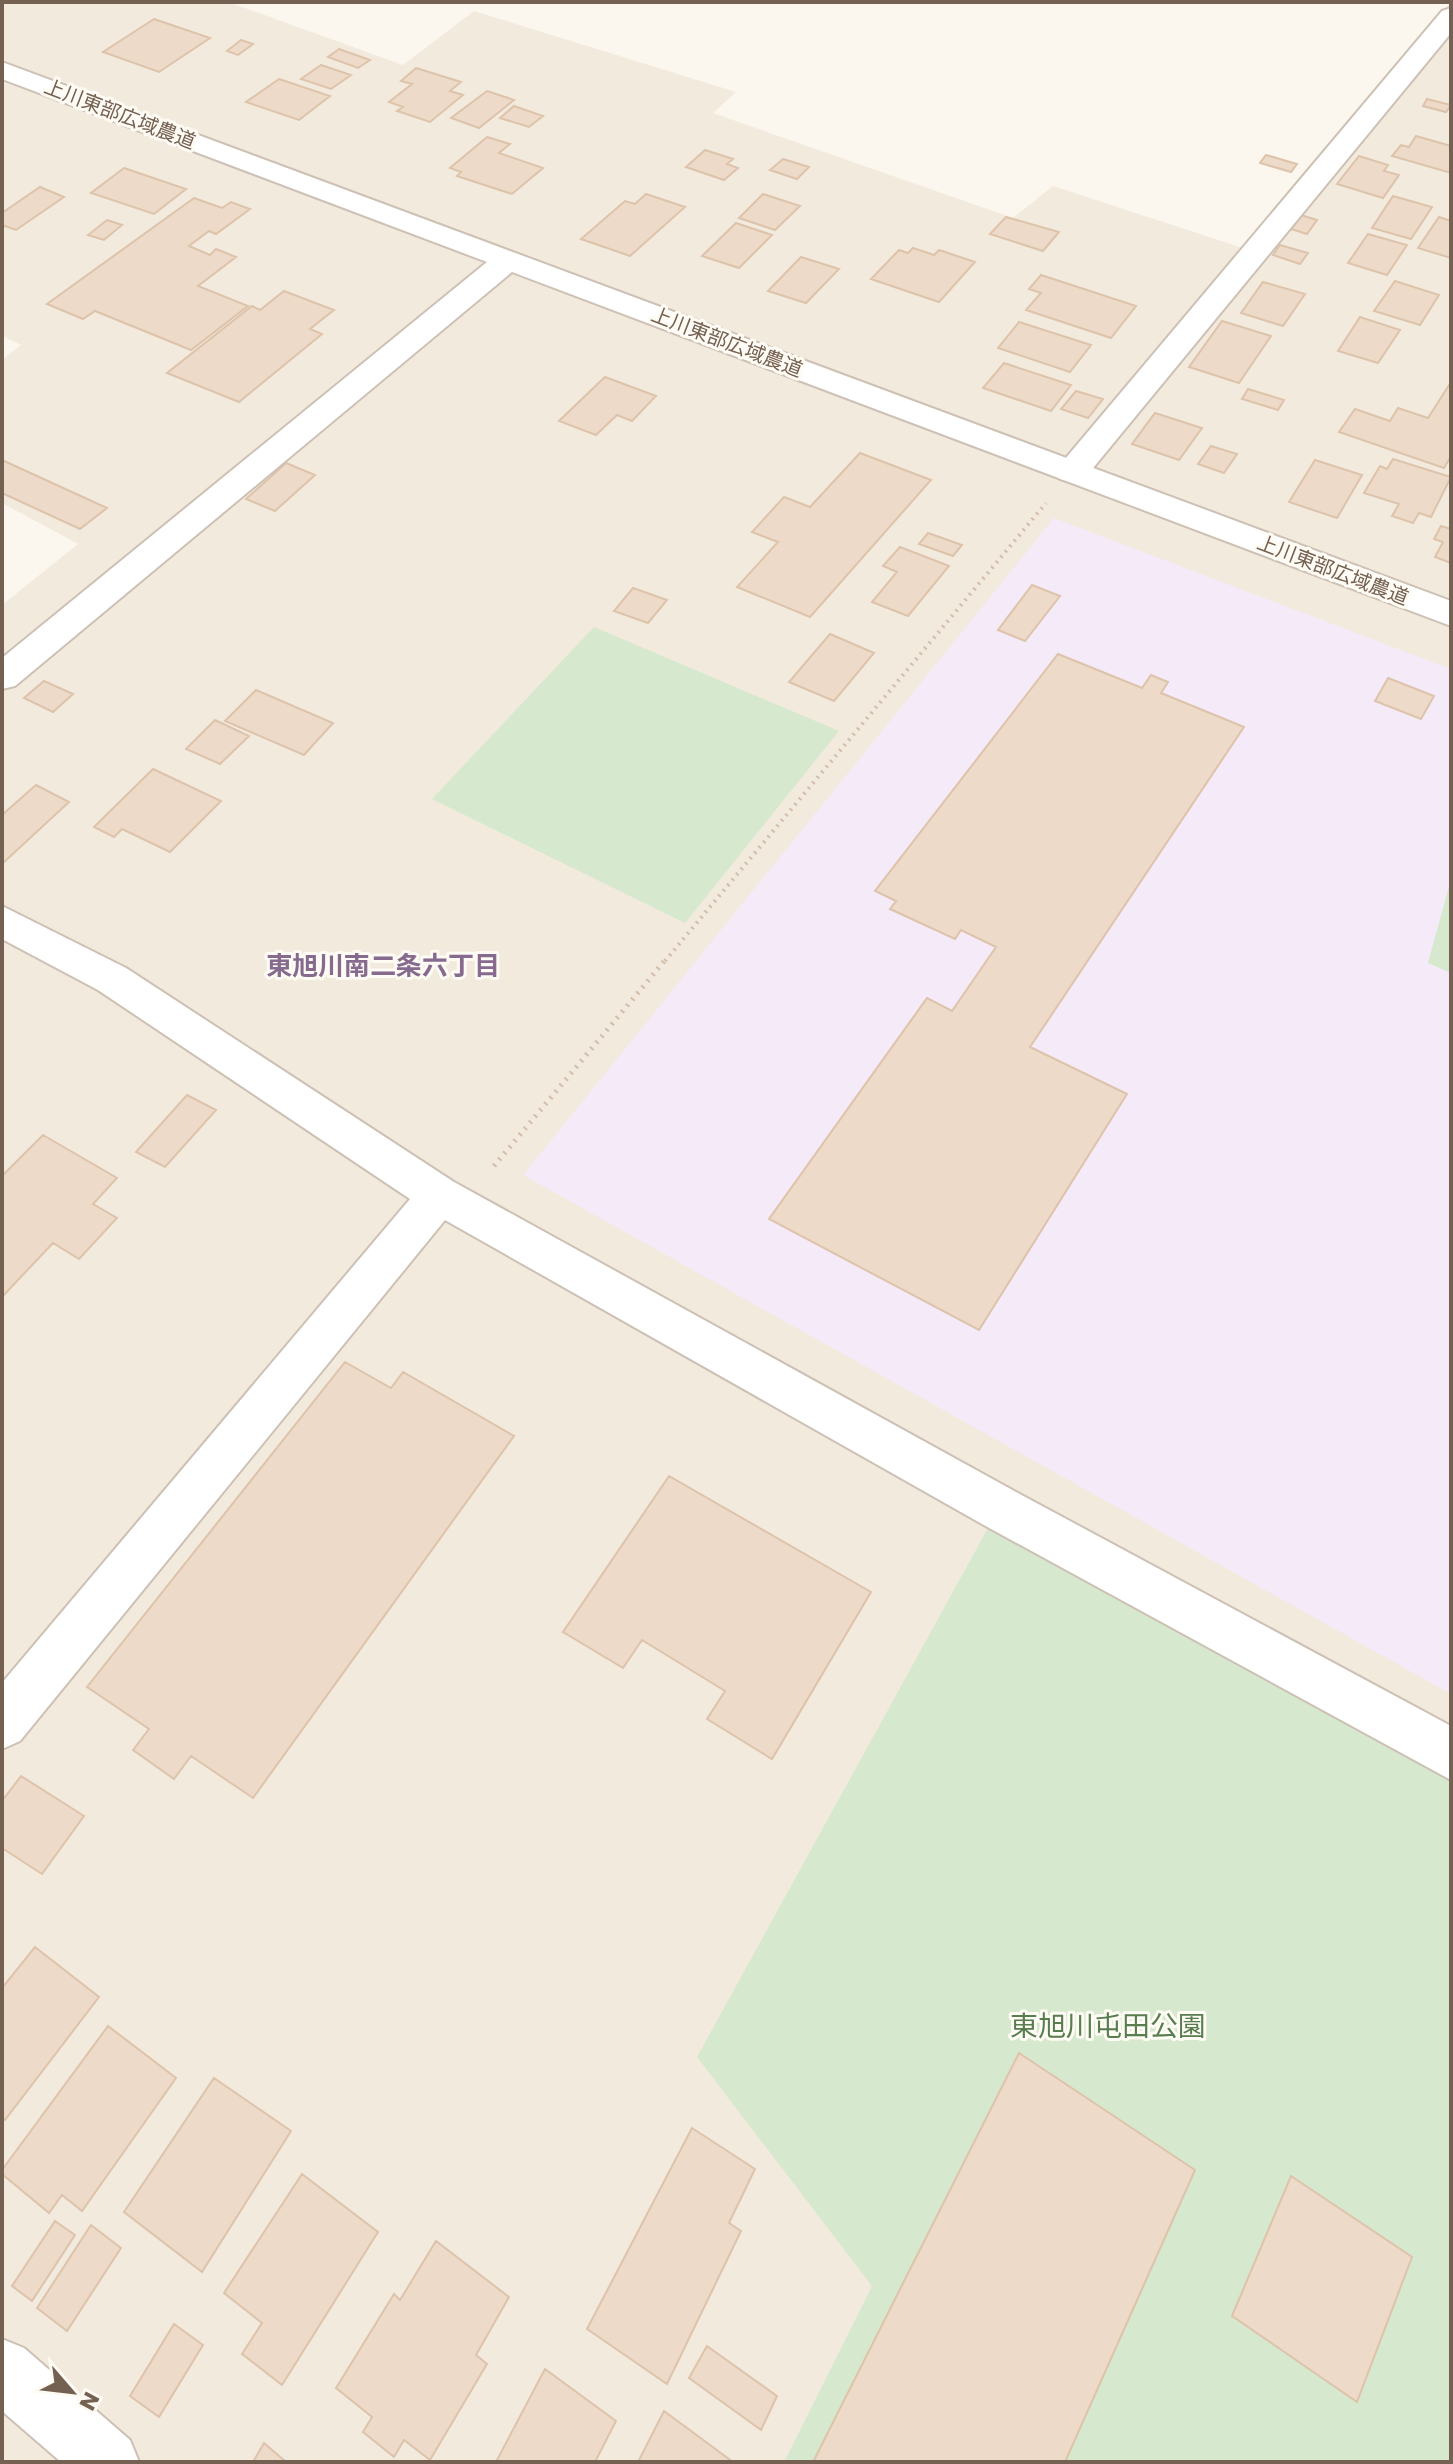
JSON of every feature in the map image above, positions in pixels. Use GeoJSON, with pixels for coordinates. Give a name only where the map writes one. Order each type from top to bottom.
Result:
{"type":"FeatureCollection","features":[{"type":"Feature","properties":{"kind":"street"},"geometry":{"type":"LineString","coordinates":[[1072,472],[1451,16]]}},
{"type":"Feature","properties":{"kind":"street","name":"上川東部広域農道"},"geometry":{"type":"LineString","coordinates":[[2,70],[1451,614]]}},
{"type":"Feature","properties":{"kind":"street"},"geometry":{"type":"LineString","coordinates":[[2,677],[508,260]]}},
{"type":"Feature","properties":{"kind":"street"},"geometry":{"type":"LineString","coordinates":[[2,921],[112,979],[439,1195],[999,1508],[1451,1754]]}},
{"type":"Feature","properties":{"kind":"street"},"geometry":{"type":"LineString","coordinates":[[2,1723],[439,1195]]}},
{"type":"Feature","properties":{"kind":"street"},"geometry":{"type":"LineString","coordinates":[[2,2370],[108,2462]]}},
{"type":"Feature","properties":{"kind":"path"},"geometry":{"type":"LineString","coordinates":[[494,1166],[1072,472]]}},
{"type":"Feature","properties":{"kind":"shaded area"},"geometry":{"type":"Polygon","coordinates":[[[2,2],[228,2],[403,65],[474,11],[736,92],[713,113],[1013,218],[1053,186],[1246,249],[1451,2],[1451,2462],[2,2462],[2,605],[78,544],[2,503],[2,360],[21,345],[2,336],[2,2]]]}},
{"type":"Feature","properties":{"kind":"shaded area"},"geometry":{"type":"Polygon","coordinates":[[[1054,518],[1451,669],[1451,1694],[523,1175],[1054,518]]]}},
{"type":"Feature","properties":{"kind":"green space"},"geometry":{"type":"Polygon","coordinates":[[[594,627],[839,731],[685,923],[432,799],[594,627]]]}},
{"type":"Feature","properties":{"kind":"green space"},"geometry":{"type":"Polygon","coordinates":[[[1451,879],[1451,973],[1428,963],[1451,879]]]}},
{"type":"Feature","properties":{"kind":"green space","name":"東旭川屯田公園"},"geometry":{"type":"Polygon","coordinates":[[[999,1508],[1451,1754],[1451,2462],[784,2462],[872,2286],[697,2057],[999,1508]]]}},
{"type":"Feature","properties":{"kind":"building"},"geometry":{"type":"Polygon","coordinates":[[[154,19],[210,38],[159,72],[103,52],[154,19]]]}},
{"type":"Feature","properties":{"kind":"building"},"geometry":{"type":"Polygon","coordinates":[[[241,40],[253,44],[238,55],[227,51],[241,40]]]}},
{"type":"Feature","properties":{"kind":"building"},"geometry":{"type":"Polygon","coordinates":[[[339,49],[370,60],[358,68],[328,57],[339,49]]]}},
{"type":"Feature","properties":{"kind":"building"},"geometry":{"type":"Polygon","coordinates":[[[321,65],[351,75],[331,89],[301,79],[321,65]]]}},
{"type":"Feature","properties":{"kind":"building"},"geometry":{"type":"Polygon","coordinates":[[[416,68],[461,82],[450,91],[463,95],[430,122],[397,111],[403,107],[389,102],[412,84],[401,81],[416,68]]]}},
{"type":"Feature","properties":{"kind":"building"},"geometry":{"type":"Polygon","coordinates":[[[279,79],[330,96],[299,120],[246,102],[279,79]]]}},
{"type":"Feature","properties":{"kind":"building"},"geometry":{"type":"Polygon","coordinates":[[[487,91],[514,100],[479,128],[451,118],[487,91]]]}},
{"type":"Feature","properties":{"kind":"building"},"geometry":{"type":"Polygon","coordinates":[[[1427,99],[1451,105],[1446,112],[1423,106],[1427,99]]]}},
{"type":"Feature","properties":{"kind":"building"},"geometry":{"type":"Polygon","coordinates":[[[514,106],[543,116],[529,127],[500,118],[514,106]]]}},
{"type":"Feature","properties":{"kind":"building"},"geometry":{"type":"Polygon","coordinates":[[[1416,136],[1451,146],[1451,173],[1392,156],[1401,145],[1409,147],[1416,136]]]}},
{"type":"Feature","properties":{"kind":"building"},"geometry":{"type":"Polygon","coordinates":[[[487,137],[510,144],[499,153],[543,168],[512,194],[457,176],[461,172],[450,168],[487,137]]]}},
{"type":"Feature","properties":{"kind":"building"},"geometry":{"type":"Polygon","coordinates":[[[705,150],[733,159],[727,164],[738,168],[724,180],[686,167],[705,150]]]}},
{"type":"Feature","properties":{"kind":"building"},"geometry":{"type":"Polygon","coordinates":[[[1266,155],[1297,164],[1291,172],[1260,163],[1266,155]]]}},
{"type":"Feature","properties":{"kind":"building"},"geometry":{"type":"Polygon","coordinates":[[[1359,156],[1388,165],[1384,171],[1399,175],[1383,198],[1337,184],[1359,156]]]}},
{"type":"Feature","properties":{"kind":"building"},"geometry":{"type":"Polygon","coordinates":[[[783,159],[809,167],[797,179],[770,170],[783,159]]]}},
{"type":"Feature","properties":{"kind":"building"},"geometry":{"type":"Polygon","coordinates":[[[124,168],[186,189],[154,214],[91,193],[124,168]]]}},
{"type":"Feature","properties":{"kind":"building"},"geometry":{"type":"Polygon","coordinates":[[[40,187],[64,197],[16,230],[2,225],[2,213],[40,187]]]}},
{"type":"Feature","properties":{"kind":"building"},"geometry":{"type":"Polygon","coordinates":[[[646,194],[685,207],[630,256],[581,239],[625,201],[635,204],[646,194]]]}},
{"type":"Feature","properties":{"kind":"building"},"geometry":{"type":"Polygon","coordinates":[[[763,194],[800,206],[775,230],[739,218],[763,194]]]}},
{"type":"Feature","properties":{"kind":"building"},"geometry":{"type":"Polygon","coordinates":[[[1393,196],[1432,207],[1411,239],[1372,228],[1393,196]]]}},
{"type":"Feature","properties":{"kind":"building"},"geometry":{"type":"Polygon","coordinates":[[[194,198],[222,208],[231,202],[250,209],[216,234],[209,231],[189,246],[210,255],[216,249],[236,257],[198,286],[248,306],[191,350],[95,311],[83,319],[47,304],[194,198]]]}},
{"type":"Feature","properties":{"kind":"building"},"geometry":{"type":"Polygon","coordinates":[[[1301,215],[1317,220],[1307,234],[1291,229],[1301,215]]]}},
{"type":"Feature","properties":{"kind":"building"},"geometry":{"type":"Polygon","coordinates":[[[1006,217],[1059,232],[1043,251],[990,234],[1006,217]]]}},
{"type":"Feature","properties":{"kind":"building"},"geometry":{"type":"Polygon","coordinates":[[[1439,217],[1451,221],[1451,258],[1418,248],[1439,217]]]}},
{"type":"Feature","properties":{"kind":"building"},"geometry":{"type":"Polygon","coordinates":[[[107,220],[122,225],[104,240],[88,235],[107,220]]]}},
{"type":"Feature","properties":{"kind":"building"},"geometry":{"type":"Polygon","coordinates":[[[736,223],[772,235],[739,268],[702,256],[736,223]]]}},
{"type":"Feature","properties":{"kind":"building"},"geometry":{"type":"Polygon","coordinates":[[[1368,234],[1407,245],[1387,275],[1348,263],[1368,234]]]}},
{"type":"Feature","properties":{"kind":"building"},"geometry":{"type":"Polygon","coordinates":[[[1280,245],[1308,253],[1300,264],[1273,255],[1280,245]]]}},
{"type":"Feature","properties":{"kind":"building"},"geometry":{"type":"Polygon","coordinates":[[[913,248],[934,255],[939,250],[975,262],[939,302],[871,279],[899,250],[908,253],[913,248]]]}},
{"type":"Feature","properties":{"kind":"building"},"geometry":{"type":"Polygon","coordinates":[[[801,257],[839,269],[806,303],[768,291],[801,257]]]}},
{"type":"Feature","properties":{"kind":"building"},"geometry":{"type":"Polygon","coordinates":[[[1041,275],[1136,306],[1111,338],[1026,310],[1041,293],[1029,289],[1041,275]]]}},
{"type":"Feature","properties":{"kind":"building"},"geometry":{"type":"Polygon","coordinates":[[[1395,281],[1439,295],[1420,325],[1374,311],[1395,281]]]}},
{"type":"Feature","properties":{"kind":"building"},"geometry":{"type":"Polygon","coordinates":[[[1263,282],[1305,294],[1283,326],[1241,313],[1263,282]]]}},
{"type":"Feature","properties":{"kind":"building"},"geometry":{"type":"Polygon","coordinates":[[[284,291],[334,310],[310,329],[322,334],[239,402],[167,373],[252,306],[260,310],[284,291]]]}},
{"type":"Feature","properties":{"kind":"building"},"geometry":{"type":"Polygon","coordinates":[[[1360,317],[1400,330],[1378,363],[1338,351],[1360,317]]]}},
{"type":"Feature","properties":{"kind":"building"},"geometry":{"type":"Polygon","coordinates":[[[1222,321],[1271,336],[1239,383],[1189,367],[1222,321]]]}},
{"type":"Feature","properties":{"kind":"building"},"geometry":{"type":"Polygon","coordinates":[[[1019,322],[1091,345],[1070,372],[998,348],[1019,322]]]}},
{"type":"Feature","properties":{"kind":"building"},"geometry":{"type":"Polygon","coordinates":[[[1004,363],[1071,385],[1051,411],[983,388],[1004,363]]]}},
{"type":"Feature","properties":{"kind":"building"},"geometry":{"type":"Polygon","coordinates":[[[605,377],[656,396],[632,421],[617,415],[596,435],[559,421],[605,377]]]}},
{"type":"Feature","properties":{"kind":"building"},"geometry":{"type":"Polygon","coordinates":[[[1451,382],[1451,456],[1444,468],[1339,432],[1355,409],[1390,421],[1398,408],[1428,418],[1451,382]]]}},
{"type":"Feature","properties":{"kind":"building"},"geometry":{"type":"Polygon","coordinates":[[[1248,389],[1284,400],[1278,410],[1242,399],[1248,389]]]}},
{"type":"Feature","properties":{"kind":"building"},"geometry":{"type":"Polygon","coordinates":[[[1076,391],[1103,399],[1088,418],[1061,409],[1076,391]]]}},
{"type":"Feature","properties":{"kind":"building"},"geometry":{"type":"Polygon","coordinates":[[[1155,413],[1202,428],[1179,460],[1132,444],[1155,413]]]}},
{"type":"Feature","properties":{"kind":"building"},"geometry":{"type":"Polygon","coordinates":[[[1211,446],[1237,454],[1224,473],[1198,464],[1211,446]]]}},
{"type":"Feature","properties":{"kind":"building"},"geometry":{"type":"Polygon","coordinates":[[[860,453],[931,480],[810,617],[737,587],[778,542],[752,532],[784,497],[810,507],[860,453]]]}},
{"type":"Feature","properties":{"kind":"building"},"geometry":{"type":"Polygon","coordinates":[[[1393,459],[1451,477],[1431,517],[1419,513],[1413,523],[1392,516],[1399,504],[1364,493],[1380,466],[1387,469],[1393,459]]]}},
{"type":"Feature","properties":{"kind":"building"},"geometry":{"type":"Polygon","coordinates":[[[2,460],[107,508],[80,529],[2,493],[2,460]]]}},
{"type":"Feature","properties":{"kind":"building"},"geometry":{"type":"Polygon","coordinates":[[[1315,460],[1362,475],[1337,518],[1289,502],[1315,460]]]}},
{"type":"Feature","properties":{"kind":"building"},"geometry":{"type":"Polygon","coordinates":[[[286,463],[315,475],[275,511],[246,499],[286,463]]]}},
{"type":"Feature","properties":{"kind":"building"},"geometry":{"type":"Polygon","coordinates":[[[1441,526],[1451,529],[1451,563],[1435,557],[1443,542],[1434,539],[1441,526]]]}},
{"type":"Feature","properties":{"kind":"building"},"geometry":{"type":"Polygon","coordinates":[[[928,533],[962,545],[953,556],[919,544],[928,533]]]}},
{"type":"Feature","properties":{"kind":"building"},"geometry":{"type":"Polygon","coordinates":[[[900,547],[949,566],[908,616],[872,602],[897,572],[883,566],[900,547]]]}},
{"type":"Feature","properties":{"kind":"building"},"geometry":{"type":"Polygon","coordinates":[[[1032,585],[1060,596],[1025,641],[998,630],[1032,585]]]}},
{"type":"Feature","properties":{"kind":"building"},"geometry":{"type":"Polygon","coordinates":[[[633,588],[667,600],[648,623],[614,611],[633,588]]]}},
{"type":"Feature","properties":{"kind":"building"},"geometry":{"type":"Polygon","coordinates":[[[830,634],[874,653],[834,701],[789,682],[830,634]]]}},
{"type":"Feature","properties":{"kind":"building"},"geometry":{"type":"Polygon","coordinates":[[[1058,654],[1142,688],[1151,675],[1168,682],[1161,693],[1244,727],[1030,1047],[1127,1094],[979,1330],[769,1219],[927,998],[952,1011],[996,947],[961,930],[955,939],[890,909],[896,901],[875,891],[1058,654]]]}},
{"type":"Feature","properties":{"kind":"building"},"geometry":{"type":"Polygon","coordinates":[[[1388,678],[1434,696],[1421,719],[1375,701],[1388,678]]]}},
{"type":"Feature","properties":{"kind":"building"},"geometry":{"type":"Polygon","coordinates":[[[44,681],[73,694],[53,712],[24,698],[44,681]]]}},
{"type":"Feature","properties":{"kind":"building"},"geometry":{"type":"Polygon","coordinates":[[[256,690],[333,723],[304,755],[225,721],[256,690]]]}},
{"type":"Feature","properties":{"kind":"building"},"geometry":{"type":"Polygon","coordinates":[[[215,720],[249,736],[220,764],[186,749],[215,720]]]}},
{"type":"Feature","properties":{"kind":"building"},"geometry":{"type":"Polygon","coordinates":[[[153,769],[221,801],[170,852],[122,829],[114,837],[94,827],[153,769]]]}},
{"type":"Feature","properties":{"kind":"building"},"geometry":{"type":"Polygon","coordinates":[[[36,785],[69,802],[2,864],[2,815],[36,785]]]}},
{"type":"Feature","properties":{"kind":"building"},"geometry":{"type":"Polygon","coordinates":[[[187,1095],[216,1110],[165,1167],[136,1152],[187,1095]]]}},
{"type":"Feature","properties":{"kind":"building"},"geometry":{"type":"Polygon","coordinates":[[[43,1135],[117,1178],[93,1204],[117,1218],[79,1259],[53,1243],[2,1297],[2,1176],[43,1135]]]}},
{"type":"Feature","properties":{"kind":"building"},"geometry":{"type":"Polygon","coordinates":[[[345,1362],[391,1388],[403,1372],[514,1436],[253,1798],[191,1756],[174,1779],[133,1750],[149,1729],[87,1687],[345,1362]]]}},
{"type":"Feature","properties":{"kind":"building"},"geometry":{"type":"Polygon","coordinates":[[[669,1476],[871,1592],[772,1759],[707,1719],[725,1691],[642,1640],[623,1668],[563,1632],[669,1476]]]}},
{"type":"Feature","properties":{"kind":"building"},"geometry":{"type":"Polygon","coordinates":[[[21,1776],[84,1816],[42,1874],[2,1848],[2,1801],[21,1776]]]}},
{"type":"Feature","properties":{"kind":"building"},"geometry":{"type":"Polygon","coordinates":[[[35,1947],[99,1997],[5,2120],[2,2117],[2,1988],[35,1947]]]}},
{"type":"Feature","properties":{"kind":"building"},"geometry":{"type":"Polygon","coordinates":[[[108,2026],[176,2078],[82,2211],[62,2195],[49,2213],[2,2174],[2,2170],[108,2026]]]}},
{"type":"Feature","properties":{"kind":"building"},"geometry":{"type":"Polygon","coordinates":[[[1019,2053],[1195,2170],[1065,2462],[813,2462],[1019,2053]]]}},
{"type":"Feature","properties":{"kind":"building"},"geometry":{"type":"Polygon","coordinates":[[[214,2078],[291,2131],[202,2272],[124,2212],[214,2078]]]}},
{"type":"Feature","properties":{"kind":"building"},"geometry":{"type":"Polygon","coordinates":[[[692,2128],[755,2169],[729,2223],[741,2231],[667,2384],[587,2329],[692,2128]]]}},
{"type":"Feature","properties":{"kind":"building"},"geometry":{"type":"Polygon","coordinates":[[[302,2174],[378,2232],[282,2385],[242,2354],[262,2323],[224,2293],[302,2174]]]}},
{"type":"Feature","properties":{"kind":"building"},"geometry":{"type":"Polygon","coordinates":[[[1291,2176],[1412,2257],[1357,2402],[1232,2316],[1291,2176]]]}},
{"type":"Feature","properties":{"kind":"building"},"geometry":{"type":"Polygon","coordinates":[[[55,2221],[75,2235],[32,2301],[12,2286],[55,2221]]]}},
{"type":"Feature","properties":{"kind":"building"},"geometry":{"type":"Polygon","coordinates":[[[91,2225],[121,2248],[67,2331],[37,2308],[91,2225]]]}},
{"type":"Feature","properties":{"kind":"building"},"geometry":{"type":"Polygon","coordinates":[[[436,2241],[509,2297],[476,2355],[487,2364],[430,2460],[404,2440],[394,2457],[363,2432],[372,2417],[336,2388],[394,2294],[400,2300],[436,2241]]]}},
{"type":"Feature","properties":{"kind":"building"},"geometry":{"type":"Polygon","coordinates":[[[174,2324],[203,2345],[159,2417],[130,2396],[174,2324]]]}},
{"type":"Feature","properties":{"kind":"building"},"geometry":{"type":"Polygon","coordinates":[[[707,2346],[777,2396],[761,2430],[689,2378],[707,2346]]]}},
{"type":"Feature","properties":{"kind":"building"},"geometry":{"type":"Polygon","coordinates":[[[545,2369],[616,2421],[595,2462],[496,2462],[545,2369]]]}},
{"type":"Feature","properties":{"kind":"building"},"geometry":{"type":"Polygon","coordinates":[[[664,2411],[733,2462],[638,2462],[664,2411]]]}},
{"type":"Feature","properties":{"kind":"building"},"geometry":{"type":"Polygon","coordinates":[[[264,2443],[286,2462],[253,2462],[264,2443]]]}},
{"type":"Feature","properties":{"kind":"district","name":"東旭川南二条六丁目"},"geometry":{"type":"Point","coordinates":[383,966]}}]}
